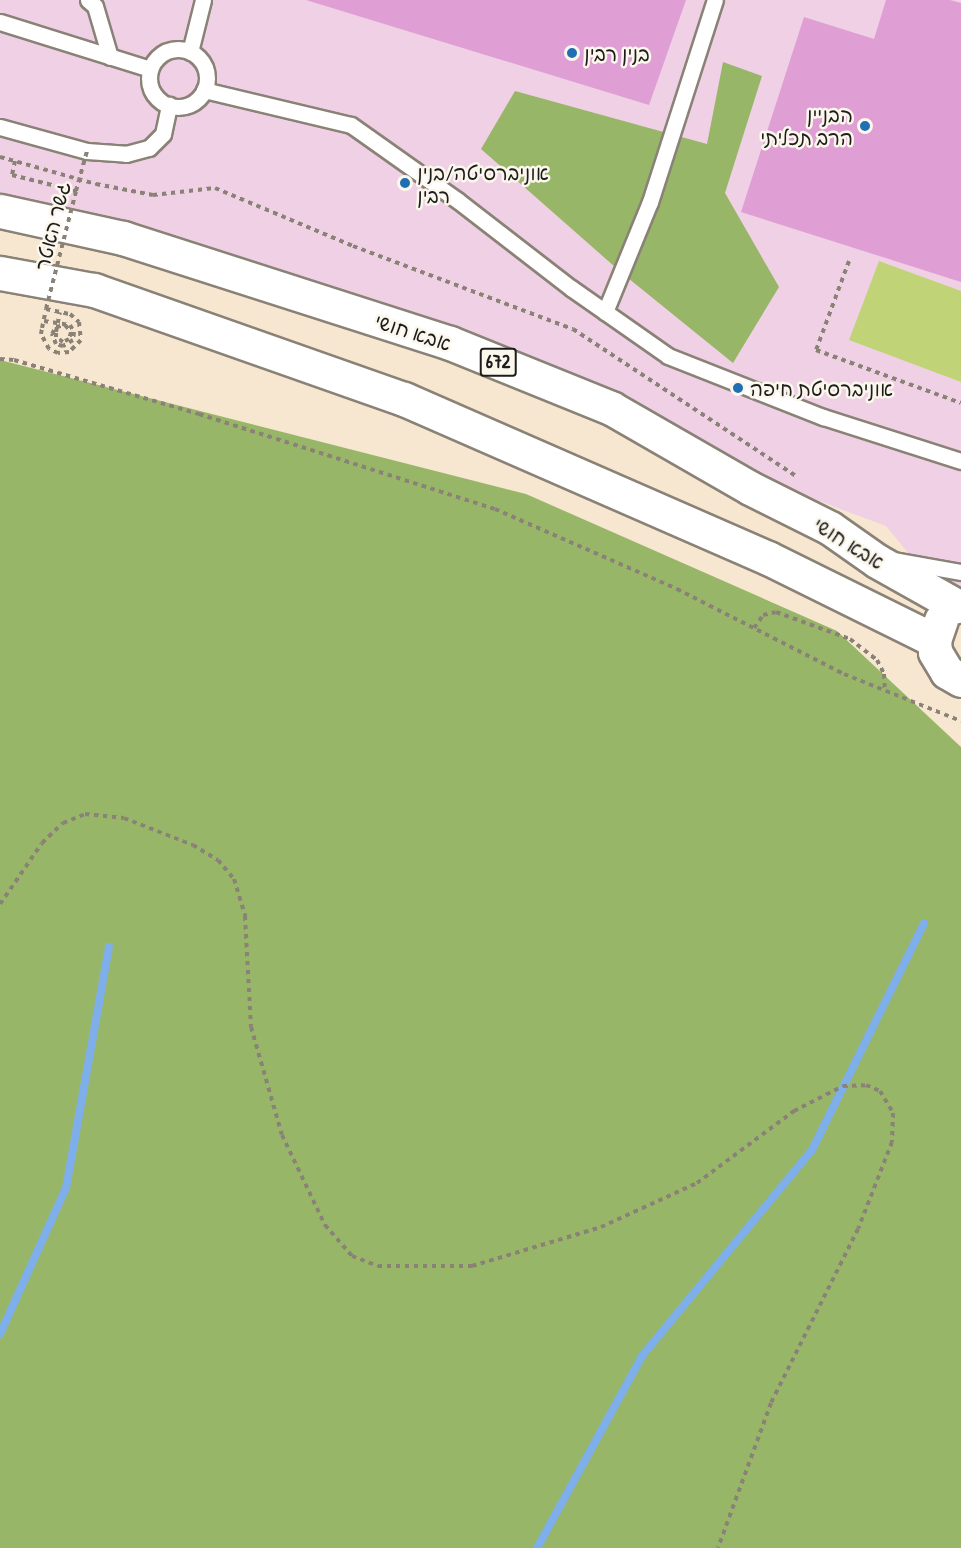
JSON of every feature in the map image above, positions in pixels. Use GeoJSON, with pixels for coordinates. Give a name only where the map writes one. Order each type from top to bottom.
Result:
{"type":"FeatureCollection","features":[{"type":"Feature","properties":{"kind":"main road","name":"אבא חושי"},"geometry":{"type":"LineString","coordinates":[[0,211],[123,238],[450,343],[611,408],[750,488],[830,528],[877,561],[959,605],[941,620],[934,640]]}},
{"type":"Feature","properties":{"kind":"main road"},"geometry":{"type":"LineString","coordinates":[[0,273],[94,290],[404,399],[768,558],[934,640],[940,663],[947,672],[961,680]]}},
{"type":"Feature","properties":{"kind":"lane"},"geometry":{"type":"LineString","coordinates":[[88,0],[95,6],[110,57]]}},
{"type":"Feature","properties":{"kind":"lane"},"geometry":{"type":"LineString","coordinates":[[190,51],[203,0]]}},
{"type":"Feature","properties":{"kind":"lane"},"geometry":{"type":"LineString","coordinates":[[604,312],[650,202],[716,0]]}},
{"type":"Feature","properties":{"kind":"lane"},"geometry":{"type":"LineString","coordinates":[[0,22],[150,69]]}},
{"type":"Feature","properties":{"kind":"lane"},"geometry":{"type":"LineString","coordinates":[[181,49],[190,51],[201,60],[205,69],[204,90],[190,104],[169,105],[159,100],[152,92],[148,80],[150,69],[158,57],[166,51],[181,49]]}},
{"type":"Feature","properties":{"kind":"lane"},"geometry":{"type":"LineString","coordinates":[[204,90],[351,125],[604,312],[668,356],[823,417],[961,461]]}},
{"type":"Feature","properties":{"kind":"lane"},"geometry":{"type":"LineString","coordinates":[[0,127],[87,151],[126,154],[148,148],[163,134],[169,105]]}},
{"type":"Feature","properties":{"kind":"lane"},"geometry":{"type":"LineString","coordinates":[[877,561],[898,560],[961,572]]}},
{"type":"Feature","properties":{"kind":"path","name":"גשר האטר"},"geometry":{"type":"LineString","coordinates":[[46,309],[70,314],[79,322],[82,336],[77,347],[64,354],[49,350],[41,334],[46,309],[87,151]]}},
{"type":"Feature","properties":{"kind":"path"},"geometry":{"type":"LineString","coordinates":[[15,160],[12,175],[76,191]]}},
{"type":"Feature","properties":{"kind":"path"},"geometry":{"type":"LineString","coordinates":[[849,261],[816,350],[961,403]]}},
{"type":"Feature","properties":{"kind":"path"},"geometry":{"type":"LineString","coordinates":[[43,321],[70,325],[74,332],[73,340],[60,345],[54,341],[52,330],[58,325],[65,325],[71,332],[69,339],[63,342],[58,340],[56,332]]}},
{"type":"Feature","properties":{"kind":"path"},"geometry":{"type":"LineString","coordinates":[[0,359],[14,360],[199,414],[495,509],[677,589],[844,674],[961,721]]}},
{"type":"Feature","properties":{"kind":"path"},"geometry":{"type":"LineString","coordinates":[[754,628],[763,615],[776,612],[842,635],[864,648],[877,660],[884,674],[885,691]]}},
{"type":"Feature","properties":{"kind":"path"},"geometry":{"type":"LineString","coordinates":[[0,904],[42,843],[63,823],[85,814],[124,818],[193,845],[218,860],[234,879],[245,916],[251,1027],[282,1135],[325,1225],[352,1256],[378,1266],[472,1266],[601,1227],[697,1183],[794,1111],[843,1086],[866,1085],[880,1091],[893,1113],[892,1142],[858,1229],[771,1403],[718,1548]]}},
{"type":"Feature","properties":{"kind":"shaded area","name":"אוניברסיטת חיפה"},"geometry":{"type":"Polygon","coordinates":[[[0,0],[961,0],[961,617],[886,526],[145,250],[0,208],[0,0]]]}},
{"type":"Feature","properties":{"kind":"green space"},"geometry":{"type":"Polygon","coordinates":[[[723,62],[762,76],[725,193],[779,287],[733,363],[623,274],[481,149],[515,91],[707,144],[723,62]]]}},
{"type":"Feature","properties":{"kind":"green space"},"geometry":{"type":"Polygon","coordinates":[[[879,261],[961,291],[961,382],[849,340],[879,261]]]}},
{"type":"Feature","properties":{"kind":"green space"},"geometry":{"type":"Polygon","coordinates":[[[0,360],[526,494],[837,631],[961,747],[961,1548],[0,1548],[0,360]]]}},
{"type":"Feature","properties":{"kind":"building","name":"בנין רבין"},"geometry":{"type":"Polygon","coordinates":[[[306,0],[686,0],[649,105],[306,0]]]}},
{"type":"Feature","properties":{"kind":"building","name":"הבניין הרב תכליתי"},"geometry":{"type":"Polygon","coordinates":[[[886,0],[950,0],[961,3],[961,282],[741,212],[804,17],[874,39],[886,0]]]}},
{"type":"Feature","properties":{"kind":"waterway"},"geometry":{"type":"LineString","coordinates":[[537,1548],[642,1356],[812,1150],[924,923]]}},
{"type":"Feature","properties":{"kind":"waterway"},"geometry":{"type":"LineString","coordinates":[[0,1334],[66,1188],[109,947]]}},
{"type":"Feature","properties":{"kind":"place","name":"בנין רבין"},"geometry":{"type":"Point","coordinates":[572,53]}},
{"type":"Feature","properties":{"kind":"place","name":"הבניין הרב תכליתי"},"geometry":{"type":"Point","coordinates":[865,126]}},
{"type":"Feature","properties":{"kind":"place","name":"אוניברסיטה/בנין רבין"},"geometry":{"type":"Point","coordinates":[405,183]}},
{"type":"Feature","properties":{"kind":"place","name":"אוניברסיטת חיפה"},"geometry":{"type":"Point","coordinates":[738,388]}}]}
